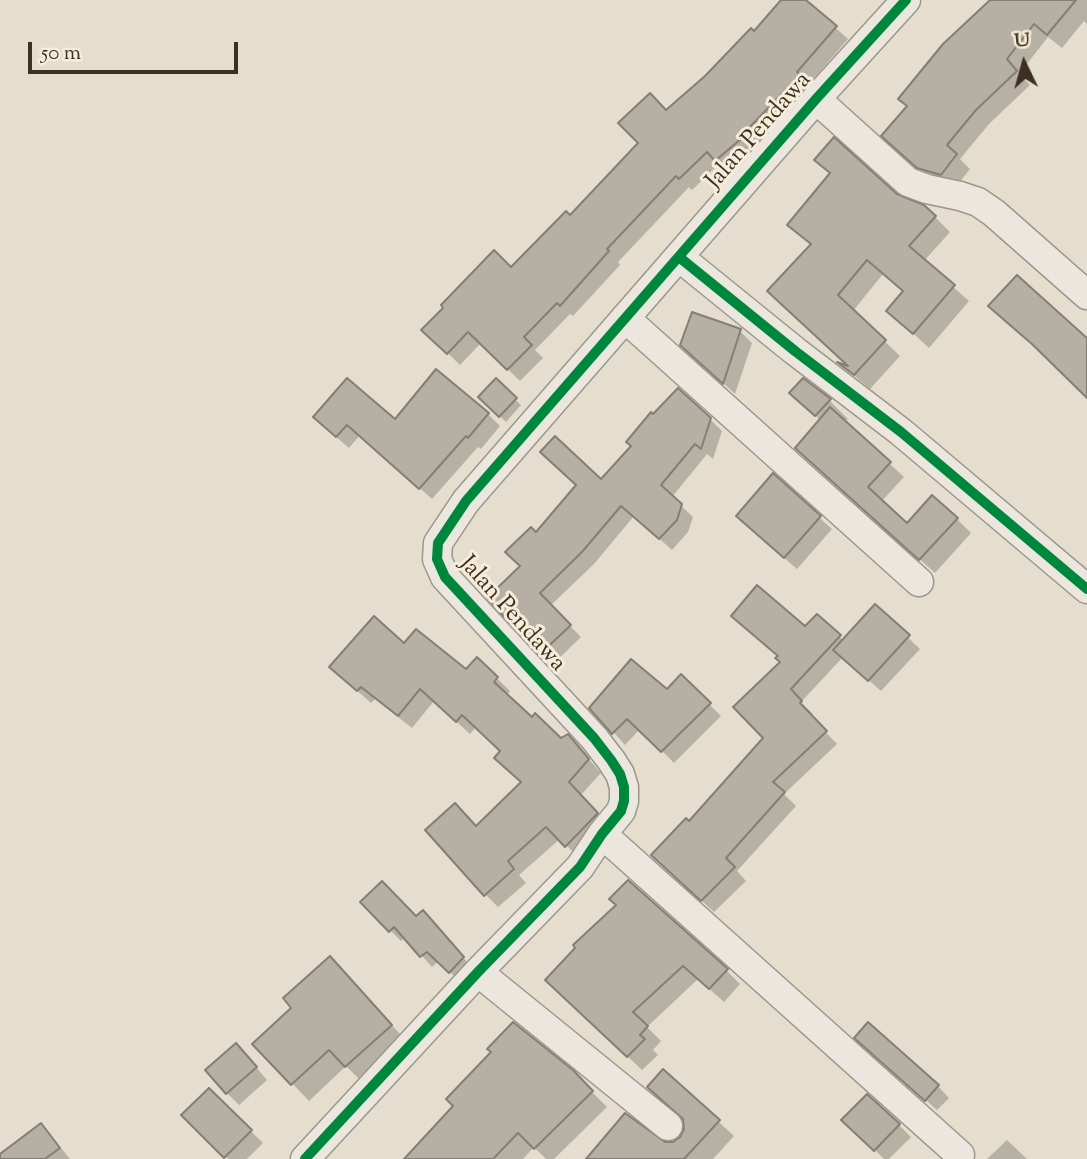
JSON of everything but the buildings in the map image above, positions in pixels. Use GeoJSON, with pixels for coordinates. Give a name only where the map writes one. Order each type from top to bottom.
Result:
{"type":"FeatureCollection","features":[{"type":"Feature","properties":{"kind":"street","name":"Jalan Pendawa"},"geometry":{"type":"LineString","coordinates":[[305,1159],[478,972],[580,867],[621,811],[624,801],[620,774],[594,738],[455,588],[438,564],[438,543],[466,501],[816,99],[906,0]]}},
{"type":"Feature","properties":{"kind":"street"},"geometry":{"type":"LineString","coordinates":[[816,99],[908,182],[978,202],[1087,295]]}},
{"type":"Feature","properties":{"kind":"street"},"geometry":{"type":"LineString","coordinates":[[679,257],[901,432],[1087,589]]}},
{"type":"Feature","properties":{"kind":"street"},"geometry":{"type":"LineString","coordinates":[[625,318],[919,582]]}},
{"type":"Feature","properties":{"kind":"street"},"geometry":{"type":"LineString","coordinates":[[602,834],[960,1155]]}},
{"type":"Feature","properties":{"kind":"street"},"geometry":{"type":"LineString","coordinates":[[478,972],[668,1126]]}},
{"type":"Feature","properties":{"kind":"cycle path"},"geometry":{"type":"LineString","coordinates":[[305,1159],[478,972],[580,867],[621,811],[624,801],[620,774],[594,738],[445,577],[437,559],[438,543],[466,501],[816,99],[906,0]]}},
{"type":"Feature","properties":{"kind":"cycle path"},"geometry":{"type":"LineString","coordinates":[[679,257],[901,432],[1087,589]]}}]}
